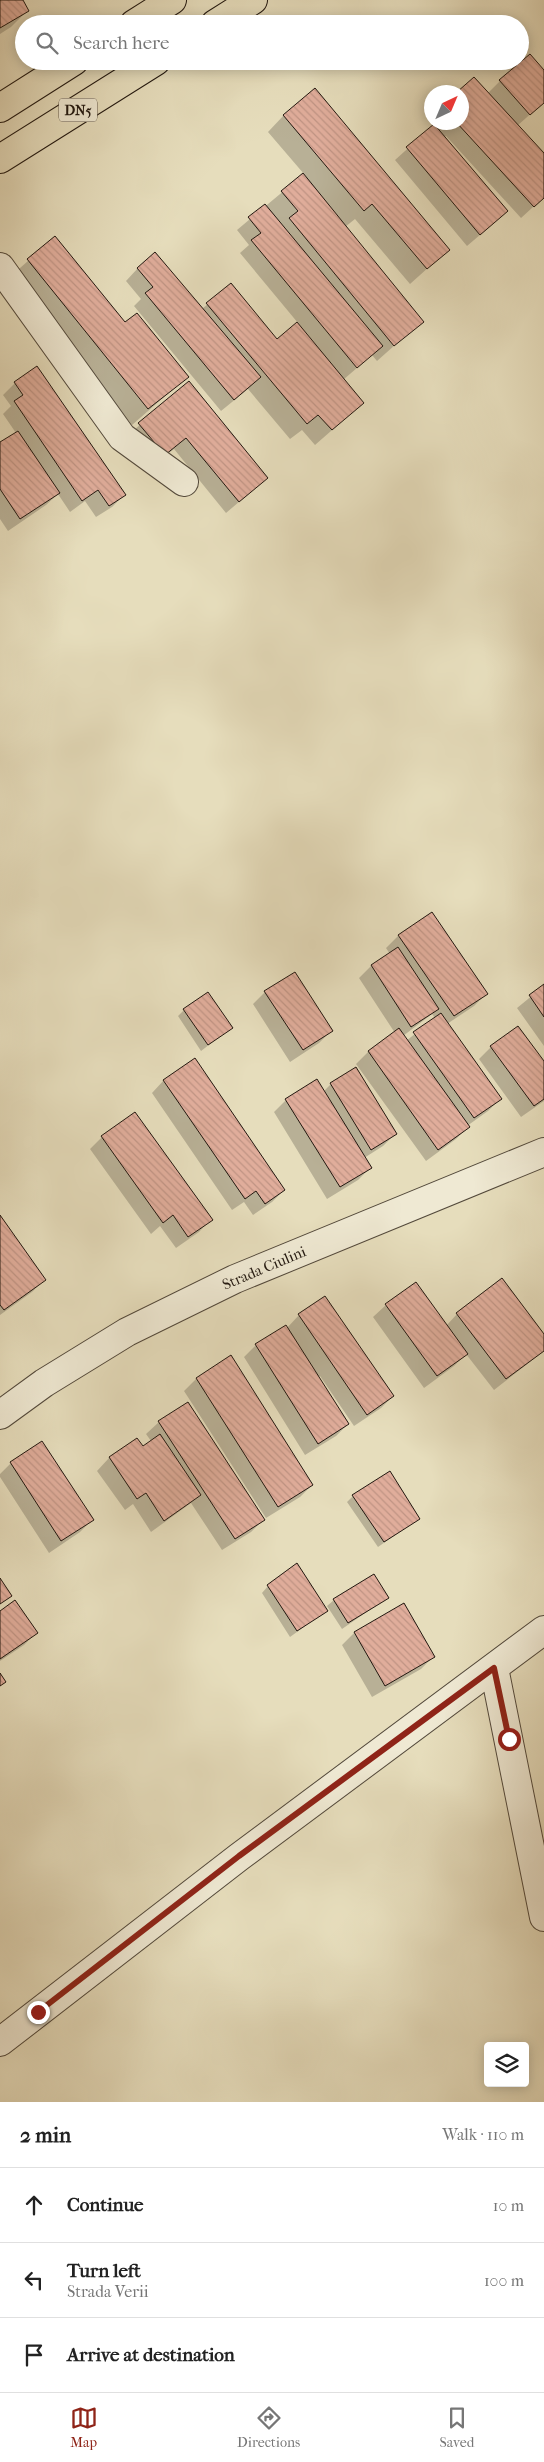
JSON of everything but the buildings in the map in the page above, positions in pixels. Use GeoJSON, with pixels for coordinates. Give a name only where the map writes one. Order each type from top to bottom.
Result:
{"type":"FeatureCollection","features":[{"type":"Feature","properties":{"kind":"highway"},"geometry":{"type":"LineString","coordinates":[[148,15],[172,0]]}},
{"type":"Feature","properties":{"kind":"highway"},"geometry":{"type":"LineString","coordinates":[[230,15],[253,0]]}},
{"type":"Feature","properties":{"kind":"highway"},"geometry":{"type":"LineString","coordinates":[[0,108],[60,70]]}},
{"type":"Feature","properties":{"kind":"highway","name":"DN5"},"geometry":{"type":"LineString","coordinates":[[0,159],[142,70]]}},
{"type":"Feature","properties":{"kind":"street"},"geometry":{"type":"LineString","coordinates":[[0,267],[122,437],[184,482]]}},
{"type":"Feature","properties":{"kind":"street","name":"Strada Ciulini"},"geometry":{"type":"LineString","coordinates":[[0,1415],[44,1383],[127,1332],[185,1303],[235,1279],[544,1152]]}},
{"type":"Feature","properties":{"kind":"street"},"geometry":{"type":"LineString","coordinates":[[0,2042],[239,1856],[544,1630]]}},
{"type":"Feature","properties":{"kind":"street"},"geometry":{"type":"LineString","coordinates":[[494,1668],[544,1917]]}},
{"type":"Feature","properties":{"kind":"route"},"geometry":{"type":"LineString","coordinates":[[38,2012],[239,1856],[494,1668],[509,1739]]}}]}
